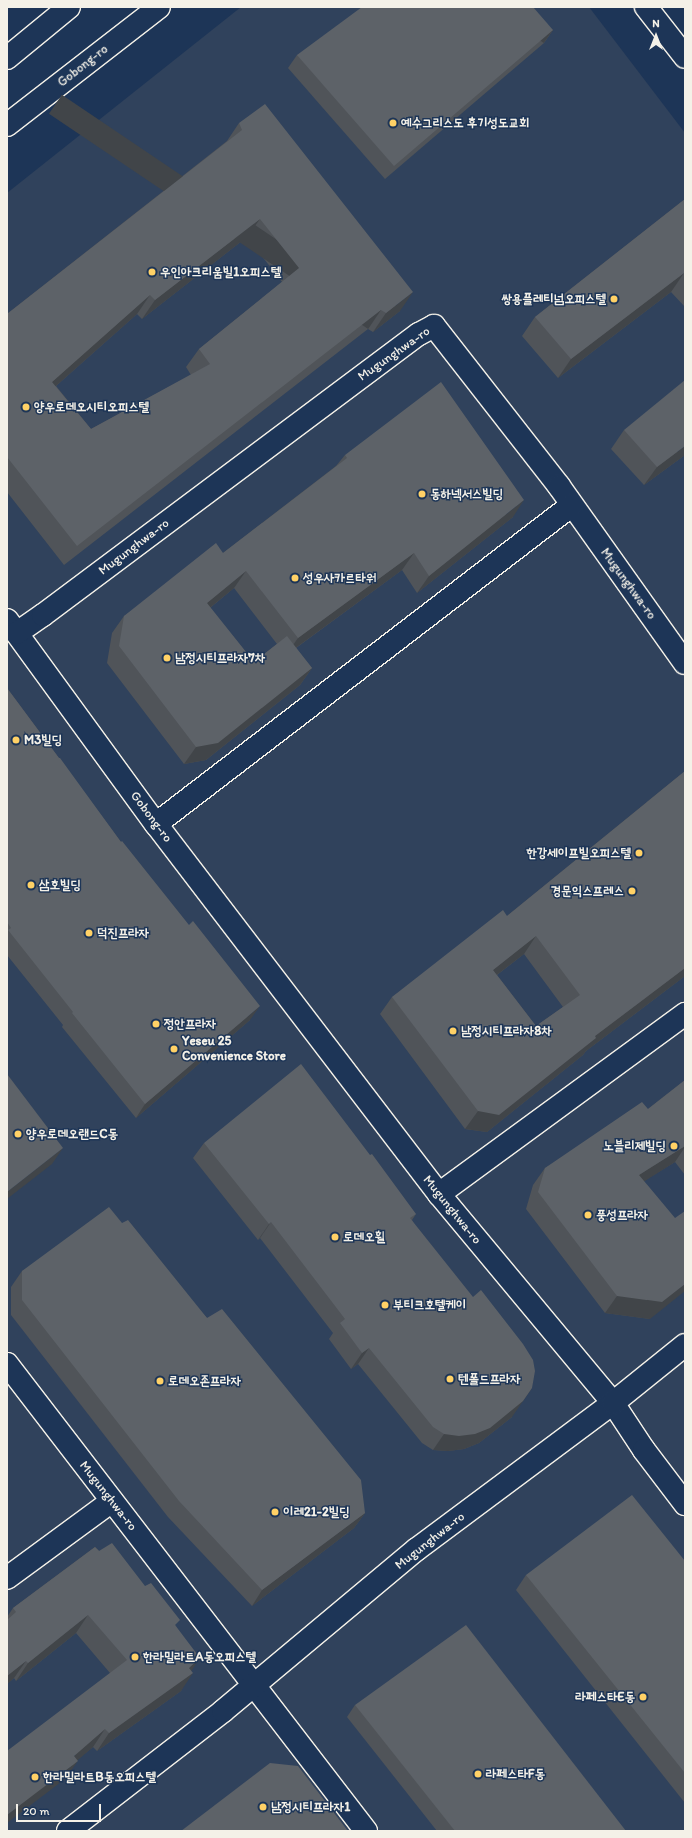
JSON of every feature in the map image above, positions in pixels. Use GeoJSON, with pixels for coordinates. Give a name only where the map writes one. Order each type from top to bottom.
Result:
{"type":"FeatureCollection","features":[{"type":"Feature","properties":{"kind":"street"},"geometry":{"type":"LineString","coordinates":[[7,58],[69,7]]}},
{"type":"Feature","properties":{"kind":"street","name":"Gobong-ro"},"geometry":{"type":"LineString","coordinates":[[7,125],[159,7]]}},
{"type":"Feature","properties":{"kind":"street"},"geometry":{"type":"LineString","coordinates":[[646,7],[685,57]]}},
{"type":"Feature","properties":{"kind":"street","name":"Mugunghwa-ro"},"geometry":{"type":"LineString","coordinates":[[12,626],[50,610],[419,334],[434,326],[560,486],[685,663]]}},
{"type":"Feature","properties":{"kind":"street"},"geometry":{"type":"LineString","coordinates":[[156,824],[572,505]]}},
{"type":"Feature","properties":{"kind":"street","name":"Gobong-ro"},"geometry":{"type":"LineString","coordinates":[[12,626],[156,824],[298,1011]]}},
{"type":"Feature","properties":{"kind":"street","name":"Mugunghwa-ro"},"geometry":{"type":"LineString","coordinates":[[298,1011],[439,1194],[613,1404],[644,1450],[685,1504]]}},
{"type":"Feature","properties":{"kind":"street"},"geometry":{"type":"LineString","coordinates":[[439,1194],[685,1014]]}},
{"type":"Feature","properties":{"kind":"street","name":"Mugunghwa-ro"},"geometry":{"type":"LineString","coordinates":[[68,1831],[223,1711],[252,1685],[417,1549],[613,1404],[685,1345]]}},
{"type":"Feature","properties":{"kind":"street","name":"Mugunghwa-ro"},"geometry":{"type":"LineString","coordinates":[[7,1364],[229,1652],[252,1685],[366,1831]]}},
{"type":"Feature","properties":{"kind":"street"},"geometry":{"type":"LineString","coordinates":[[7,1578],[112,1501]]}},
{"type":"Feature","properties":{"kind":"shaded area"},"geometry":{"type":"Polygon","coordinates":[[[241,7],[589,7],[685,133],[685,1831],[7,1831],[7,193],[241,7]]]}},
{"type":"Feature","properties":{"kind":"building","name":"예수그리스도 후기성도교회"},"geometry":{"type":"Polygon","coordinates":[[[362,7],[533,7],[553,30],[394,166],[297,55],[362,7]]]}},
{"type":"Feature","properties":{"kind":"building"},"geometry":{"type":"Polygon","coordinates":[[[265,104],[413,292],[386,313],[381,310],[77,546],[7,457],[7,314],[242,130],[239,123],[265,104]],[[260,219],[155,300],[150,295],[52,382],[91,429],[210,364],[199,349],[299,268],[260,219]]]}},
{"type":"Feature","properties":{"kind":"building","name":"쌍용플레티넘오피스텔"},"geometry":{"type":"Polygon","coordinates":[[[685,199],[685,274],[684,273],[571,359],[535,317],[685,199]]]}},
{"type":"Feature","properties":{"kind":"building"},"geometry":{"type":"Polygon","coordinates":[[[685,380],[685,446],[657,467],[624,430],[685,380]]]}},
{"type":"Feature","properties":{"kind":"building"},"geometry":{"type":"Polygon","coordinates":[[[441,382],[524,500],[429,576],[414,553],[298,638],[246,571],[207,603],[254,662],[287,636],[312,668],[218,743],[196,747],[119,646],[124,616],[216,543],[223,553],[347,458],[345,455],[441,382]]]}},
{"type":"Feature","properties":{"kind":"building"},"geometry":{"type":"Polygon","coordinates":[[[7,688],[121,842],[122,841],[189,925],[193,921],[260,1006],[145,1104],[8,930],[11,928],[7,922],[7,688]]]}},
{"type":"Feature","properties":{"kind":"building"},"geometry":{"type":"Polygon","coordinates":[[[685,771],[685,968],[595,1036],[596,1038],[499,1115],[478,1111],[392,997],[503,910],[507,916],[685,771]],[[536,936],[493,970],[536,1026],[580,995],[536,936]]]}},
{"type":"Feature","properties":{"kind":"building"},"geometry":{"type":"Polygon","coordinates":[[[301,1064],[370,1155],[372,1154],[416,1214],[410,1218],[473,1297],[481,1290],[523,1344],[533,1360],[535,1371],[532,1388],[523,1401],[490,1428],[475,1434],[459,1436],[444,1434],[433,1427],[369,1348],[362,1353],[340,1323],[345,1319],[271,1222],[269,1224],[204,1143],[301,1064]]]}},
{"type":"Feature","properties":{"kind":"building"},"geometry":{"type":"Polygon","coordinates":[[[7,1074],[63,1148],[7,1192],[7,1074]]]}},
{"type":"Feature","properties":{"kind":"building","name":"풍성프라자"},"geometry":{"type":"Polygon","coordinates":[[[685,1080],[685,1146],[639,1175],[675,1218],[685,1211],[685,1284],[662,1302],[617,1296],[538,1192],[545,1168],[642,1102],[648,1109],[685,1080]]]}},
{"type":"Feature","properties":{"kind":"building","name":"로데오존프라자"},"geometry":{"type":"Polygon","coordinates":[[[109,1207],[122,1223],[128,1220],[207,1318],[222,1309],[361,1480],[365,1513],[262,1590],[179,1501],[22,1300],[22,1271],[109,1207]]]}},
{"type":"Feature","properties":{"kind":"building","name":"라페스타E동"},"geometry":{"type":"Polygon","coordinates":[[[632,1495],[685,1561],[685,1773],[526,1575],[632,1495]]]}},
{"type":"Feature","properties":{"kind":"building","name":"한라밀라트A동오피스텔"},"geometry":{"type":"Polygon","coordinates":[[[112,1543],[145,1586],[151,1583],[180,1620],[175,1625],[200,1658],[189,1668],[193,1673],[109,1733],[105,1729],[74,1756],[78,1761],[7,1815],[7,1751],[127,1660],[88,1615],[28,1663],[26,1661],[7,1676],[7,1620],[16,1612],[13,1608],[95,1547],[99,1551],[112,1543]]]}},
{"type":"Feature","properties":{"kind":"building","name":"라페스타F동"},"geometry":{"type":"Polygon","coordinates":[[[466,1625],[626,1831],[455,1831],[355,1705],[466,1625]]]}},
{"type":"Feature","properties":{"kind":"building"},"geometry":{"type":"Polygon","coordinates":[[[270,1763],[298,1766],[348,1831],[181,1831],[270,1763]]]}},
{"type":"Feature","properties":{"kind":"place","name":"예수그리스도 후기성도교회"},"geometry":{"type":"Point","coordinates":[393,123]}},
{"type":"Feature","properties":{"kind":"place","name":"우인아크리움빌1오피스텔"},"geometry":{"type":"Point","coordinates":[152,272]}},
{"type":"Feature","properties":{"kind":"place","name":"쌍용플레티넘오피스텔"},"geometry":{"type":"Point","coordinates":[614,299]}},
{"type":"Feature","properties":{"kind":"place","name":"양우로데오시티오피스텔"},"geometry":{"type":"Point","coordinates":[26,407]}},
{"type":"Feature","properties":{"kind":"place","name":"동하넥서스빌딩"},"geometry":{"type":"Point","coordinates":[422,494]}},
{"type":"Feature","properties":{"kind":"place","name":"성우사카르타워"},"geometry":{"type":"Point","coordinates":[295,578]}},
{"type":"Feature","properties":{"kind":"place","name":"남정시티프라자7차"},"geometry":{"type":"Point","coordinates":[167,658]}},
{"type":"Feature","properties":{"kind":"place","name":"M3빌딩"},"geometry":{"type":"Point","coordinates":[16,740]}},
{"type":"Feature","properties":{"kind":"place","name":"한강세이프빌오피스텔"},"geometry":{"type":"Point","coordinates":[639,853]}},
{"type":"Feature","properties":{"kind":"place","name":"삼호빌딩"},"geometry":{"type":"Point","coordinates":[31,885]}},
{"type":"Feature","properties":{"kind":"place","name":"경문익스프레스"},"geometry":{"type":"Point","coordinates":[632,891]}},
{"type":"Feature","properties":{"kind":"place","name":"덕진프라자"},"geometry":{"type":"Point","coordinates":[89,933]}},
{"type":"Feature","properties":{"kind":"place","name":"정안프라자"},"geometry":{"type":"Point","coordinates":[156,1024]}},
{"type":"Feature","properties":{"kind":"place","name":"남정시티프라자8차"},"geometry":{"type":"Point","coordinates":[453,1031]}},
{"type":"Feature","properties":{"kind":"place","name":"Yeseu 25 Convenience Store"},"geometry":{"type":"Point","coordinates":[174,1049]}},
{"type":"Feature","properties":{"kind":"place","name":"양우로데오랜드C동"},"geometry":{"type":"Point","coordinates":[18,1134]}},
{"type":"Feature","properties":{"kind":"place","name":"노블리제빌딩"},"geometry":{"type":"Point","coordinates":[674,1146]}},
{"type":"Feature","properties":{"kind":"place","name":"풍성프라자"},"geometry":{"type":"Point","coordinates":[588,1215]}},
{"type":"Feature","properties":{"kind":"place","name":"로데오휠"},"geometry":{"type":"Point","coordinates":[335,1237]}},
{"type":"Feature","properties":{"kind":"place","name":"부티크호텔케이"},"geometry":{"type":"Point","coordinates":[385,1305]}},
{"type":"Feature","properties":{"kind":"place","name":"텐폴드프라자"},"geometry":{"type":"Point","coordinates":[450,1379]}},
{"type":"Feature","properties":{"kind":"place","name":"로데오존프라자"},"geometry":{"type":"Point","coordinates":[160,1381]}},
{"type":"Feature","properties":{"kind":"place","name":"이레21-2빌딩"},"geometry":{"type":"Point","coordinates":[275,1512]}},
{"type":"Feature","properties":{"kind":"place","name":"한라밀라트A동오피스텔"},"geometry":{"type":"Point","coordinates":[135,1657]}},
{"type":"Feature","properties":{"kind":"place","name":"라페스타E동"},"geometry":{"type":"Point","coordinates":[643,1697]}},
{"type":"Feature","properties":{"kind":"place","name":"라페스타F동"},"geometry":{"type":"Point","coordinates":[478,1774]}},
{"type":"Feature","properties":{"kind":"place","name":"한라밀라트B동오피스텔"},"geometry":{"type":"Point","coordinates":[35,1777]}},
{"type":"Feature","properties":{"kind":"place","name":"남정시티프라자1"},"geometry":{"type":"Point","coordinates":[263,1807]}}]}
